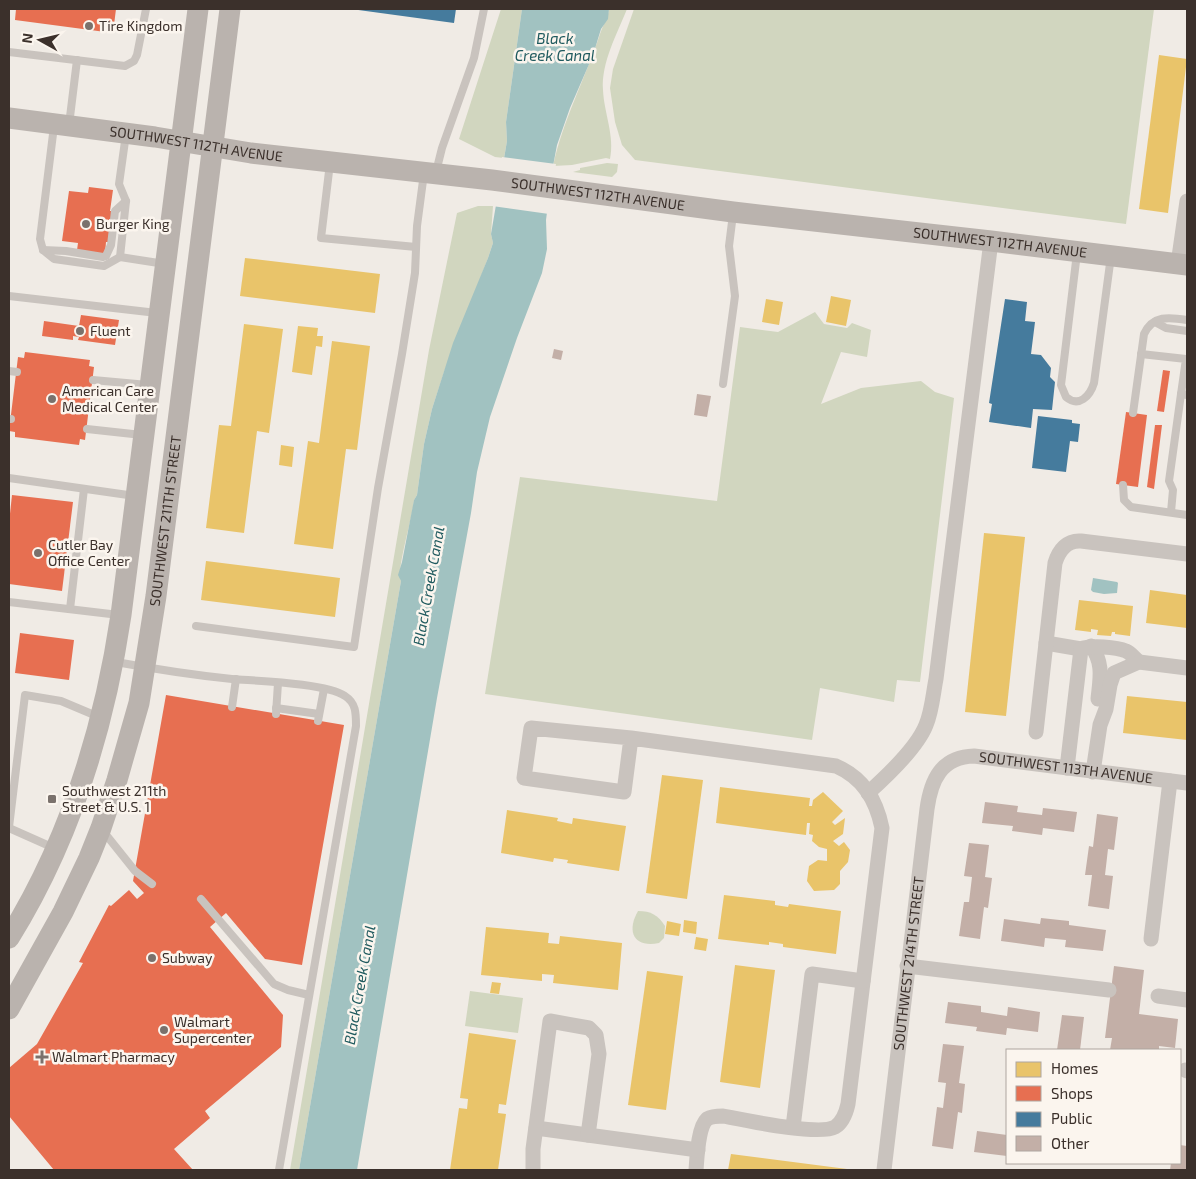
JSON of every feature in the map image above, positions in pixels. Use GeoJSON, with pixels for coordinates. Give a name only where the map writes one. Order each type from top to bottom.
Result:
{"type":"FeatureCollection","features":[{"type":"Feature","properties":{"kind":"main road"},"geometry":{"type":"LineString","coordinates":[[9,938],[30,903],[56,849],[72,809],[101,718],[114,662],[198,9]]}},
{"type":"Feature","properties":{"kind":"main road","name":"SOUTHWEST 211TH STREET"},"geometry":{"type":"LineString","coordinates":[[9,1009],[63,912],[101,828],[137,712],[146,667],[230,9]]}},
{"type":"Feature","properties":{"kind":"main road","name":"SOUTHWEST 112TH AVENUE"},"geometry":{"type":"LineString","coordinates":[[9,118],[180,140],[250,153],[492,180],[733,212],[1182,265]]}},
{"type":"Feature","properties":{"kind":"street"},"geometry":{"type":"LineString","coordinates":[[1182,265],[1187,201]]}},
{"type":"Feature","properties":{"kind":"street"},"geometry":{"type":"LineString","coordinates":[[868,792],[882,780],[918,740],[929,715],[936,679],[991,241]]}},
{"type":"Feature","properties":{"kind":"street"},"geometry":{"type":"LineString","coordinates":[[1036,732],[1055,563],[1061,549],[1068,543],[1081,541],[1187,554]]}},
{"type":"Feature","properties":{"kind":"street"},"geometry":{"type":"LineString","coordinates":[[1046,643],[1126,651],[1139,662]]}},
{"type":"Feature","properties":{"kind":"street"},"geometry":{"type":"LineString","coordinates":[[1086,648],[1097,654],[1101,669],[1097,708],[1100,725]]}},
{"type":"Feature","properties":{"kind":"street"},"geometry":{"type":"LineString","coordinates":[[1067,768],[1086,648]]}},
{"type":"Feature","properties":{"kind":"street"},"geometry":{"type":"LineString","coordinates":[[1093,772],[1100,725],[1106,709],[1114,673],[1139,662],[1187,668]]}},
{"type":"Feature","properties":{"kind":"street"},"geometry":{"type":"LineString","coordinates":[[631,738],[624,792],[524,778],[531,728],[631,738],[836,766],[857,778],[868,792],[876,808],[882,828],[848,1104],[844,1118],[831,1128],[816,1129],[723,1116],[712,1117],[703,1126],[696,1170]]}},
{"type":"Feature","properties":{"kind":"street","name":"SOUTHWEST 113TH AVENUE"},"geometry":{"type":"LineString","coordinates":[[947,764],[960,758],[974,756],[1187,783]]}},
{"type":"Feature","properties":{"kind":"street","name":"SOUTHWEST 214TH STREET"},"geometry":{"type":"LineString","coordinates":[[884,1170],[930,790],[936,776],[947,764]]}},
{"type":"Feature","properties":{"kind":"street"},"geometry":{"type":"LineString","coordinates":[[1151,939],[1170,781]]}},
{"type":"Feature","properties":{"kind":"street"},"geometry":{"type":"LineString","coordinates":[[908,966],[1109,990]]}},
{"type":"Feature","properties":{"kind":"street"},"geometry":{"type":"LineString","coordinates":[[793,1127],[812,974],[863,981]]}},
{"type":"Feature","properties":{"kind":"street"},"geometry":{"type":"LineString","coordinates":[[1158,996],[1187,1000]]}},
{"type":"Feature","properties":{"kind":"street"},"geometry":{"type":"LineString","coordinates":[[533,1170],[532,1158],[550,1021],[589,1028],[594,1031],[598,1040],[598,1060],[588,1135]]}},
{"type":"Feature","properties":{"kind":"street"},"geometry":{"type":"LineString","coordinates":[[536,1128],[698,1150]]}},
{"type":"Feature","properties":{"kind":"lane"},"geometry":{"type":"LineString","coordinates":[[9,52],[123,67],[136,58],[139,51],[146,9]]}},
{"type":"Feature","properties":{"kind":"lane"},"geometry":{"type":"LineString","coordinates":[[196,626],[354,647],[378,488],[415,273],[416,226],[430,174],[442,148],[474,58],[484,9]]}},
{"type":"Feature","properties":{"kind":"lane"},"geometry":{"type":"LineString","coordinates":[[77,60],[62,125],[40,239],[43,250],[54,259],[104,266],[120,257],[166,264]]}},
{"type":"Feature","properties":{"kind":"lane"},"geometry":{"type":"LineString","coordinates":[[120,257],[126,201],[119,184],[126,133]]}},
{"type":"Feature","properties":{"kind":"lane"},"geometry":{"type":"LineString","coordinates":[[330,162],[321,238],[416,248]]}},
{"type":"Feature","properties":{"kind":"lane"},"geometry":{"type":"LineString","coordinates":[[43,250],[106,256],[111,245],[115,211],[126,201]]}},
{"type":"Feature","properties":{"kind":"lane"},"geometry":{"type":"LineString","coordinates":[[722,384],[735,296],[729,246],[733,212]]}},
{"type":"Feature","properties":{"kind":"lane"},"geometry":{"type":"LineString","coordinates":[[1077,252],[1061,385],[1066,398],[1075,402],[1083,400],[1089,395],[1094,383],[1111,256]]}},
{"type":"Feature","properties":{"kind":"lane"},"geometry":{"type":"LineString","coordinates":[[9,296],[160,314]]}},
{"type":"Feature","properties":{"kind":"lane"},"geometry":{"type":"LineString","coordinates":[[1133,413],[1144,334],[1148,326],[1168,317],[1187,320]]}},
{"type":"Feature","properties":{"kind":"lane"},"geometry":{"type":"LineString","coordinates":[[1155,322],[1166,328],[1187,331]]}},
{"type":"Feature","properties":{"kind":"lane"},"geometry":{"type":"LineString","coordinates":[[1141,354],[1186,359],[1184,394],[1169,481],[1173,490],[1171,512]]}},
{"type":"Feature","properties":{"kind":"lane"},"geometry":{"type":"LineString","coordinates":[[93,380],[150,385]]}},
{"type":"Feature","properties":{"kind":"lane"},"geometry":{"type":"LineString","coordinates":[[86,429],[144,436]]}},
{"type":"Feature","properties":{"kind":"lane"},"geometry":{"type":"LineString","coordinates":[[9,478],[136,496]]}},
{"type":"Feature","properties":{"kind":"lane"},"geometry":{"type":"LineString","coordinates":[[1123,485],[1124,500],[1130,507],[1187,515]]}},
{"type":"Feature","properties":{"kind":"lane"},"geometry":{"type":"LineString","coordinates":[[70,609],[84,489]]}},
{"type":"Feature","properties":{"kind":"lane"},"geometry":{"type":"LineString","coordinates":[[9,602],[121,615]]}},
{"type":"Feature","properties":{"kind":"lane"},"geometry":{"type":"LineString","coordinates":[[114,662],[324,689],[344,695],[356,708],[356,726],[280,1170]]}},
{"type":"Feature","properties":{"kind":"lane"},"geometry":{"type":"LineString","coordinates":[[232,707],[236,679]]}},
{"type":"Feature","properties":{"kind":"lane"},"geometry":{"type":"LineString","coordinates":[[278,683],[276,711],[319,717],[324,689]]}},
{"type":"Feature","properties":{"kind":"lane"},"geometry":{"type":"LineString","coordinates":[[56,849],[9,828],[25,695],[61,701],[101,718]]}},
{"type":"Feature","properties":{"kind":"lane"},"geometry":{"type":"LineString","coordinates":[[101,828],[135,871],[152,884]]}},
{"type":"Feature","properties":{"kind":"lane"},"geometry":{"type":"LineString","coordinates":[[201,899],[274,984],[293,992],[309,995]]}},
{"type":"Feature","properties":{"kind":"green space"},"geometry":{"type":"Polygon","coordinates":[[[501,9],[522,9],[506,122],[507,141],[504,158],[495,157],[459,139],[501,9]]]}},
{"type":"Feature","properties":{"kind":"green space"},"geometry":{"type":"Polygon","coordinates":[[[609,9],[627,9],[610,49],[604,69],[603,90],[611,142],[610,159],[553,166],[562,132],[609,9]]]}},
{"type":"Feature","properties":{"kind":"green space"},"geometry":{"type":"Polygon","coordinates":[[[634,9],[1154,9],[1126,224],[635,160],[622,145],[615,122],[610,88],[613,69],[634,9]]]}},
{"type":"Feature","properties":{"kind":"green space"},"geometry":{"type":"Polygon","coordinates":[[[607,163],[618,164],[617,172],[612,177],[573,172],[580,170],[580,168],[607,163]]]}},
{"type":"Feature","properties":{"kind":"green space"},"geometry":{"type":"Polygon","coordinates":[[[478,206],[493,206],[491,234],[493,243],[444,372],[432,409],[424,444],[417,495],[414,500],[401,566],[401,581],[299,1170],[290,1170],[429,350],[457,213],[478,206]]]}},
{"type":"Feature","properties":{"kind":"green space"},"geometry":{"type":"Polygon","coordinates":[[[815,312],[824,324],[847,328],[852,323],[871,330],[867,357],[841,352],[821,404],[861,388],[921,381],[935,392],[954,398],[920,682],[897,680],[894,702],[820,688],[812,740],[485,694],[520,477],[717,501],[740,327],[778,332],[815,312]]]}},
{"type":"Feature","properties":{"kind":"green space"},"geometry":{"type":"Polygon","coordinates":[[[638,911],[654,914],[665,926],[664,938],[659,943],[643,943],[635,937],[633,926],[638,911]]]}},
{"type":"Feature","properties":{"kind":"green space"},"geometry":{"type":"Polygon","coordinates":[[[470,991],[523,998],[518,1033],[465,1026],[470,991]]]}},
{"type":"Feature","properties":{"kind":"water","name":"Black Creek Canal"},"geometry":{"type":"Polygon","coordinates":[[[522,9],[609,9],[608,19],[601,29],[593,55],[570,108],[557,145],[546,220],[547,249],[542,273],[490,417],[477,472],[357,1170],[299,1170],[401,581],[398,575],[414,500],[417,495],[424,444],[432,409],[453,343],[493,243],[491,234],[507,141],[506,122],[522,9]]]}},
{"type":"Feature","properties":{"kind":"water"},"geometry":{"type":"Polygon","coordinates":[[[1093,578],[1117,582],[1117,593],[1104,594],[1093,592],[1091,590],[1093,578]]]}},
{"type":"Feature","properties":{"kind":"pier"},"geometry":{"type":"Polygon","coordinates":[[[502,157],[556,164],[549,214],[492,206],[502,157]]]}},
{"type":"Feature","properties":{"kind":"building: Homes"},"geometry":{"type":"Polygon","coordinates":[[[1159,55],[1187,59],[1168,213],[1139,209],[1159,55]]]}},
{"type":"Feature","properties":{"kind":"building: Homes"},"geometry":{"type":"Polygon","coordinates":[[[245,258],[380,274],[375,313],[240,296],[245,258]]]}},
{"type":"Feature","properties":{"kind":"building: Homes"},"geometry":{"type":"Polygon","coordinates":[[[831,296],[851,300],[846,326],[826,322],[831,296]]]}},
{"type":"Feature","properties":{"kind":"building: Homes"},"geometry":{"type":"Polygon","coordinates":[[[766,299],[783,302],[779,325],[762,322],[766,299]]]}},
{"type":"Feature","properties":{"kind":"building: Homes"},"geometry":{"type":"Polygon","coordinates":[[[244,324],[283,329],[269,433],[257,431],[244,533],[206,528],[219,425],[231,426],[244,324]]]}},
{"type":"Feature","properties":{"kind":"building: Homes"},"geometry":{"type":"Polygon","coordinates":[[[298,326],[318,328],[317,336],[323,336],[322,347],[316,346],[312,375],[292,372],[298,326]]]}},
{"type":"Feature","properties":{"kind":"building: Homes"},"geometry":{"type":"Polygon","coordinates":[[[332,341],[370,346],[357,450],[346,449],[333,549],[294,544],[308,441],[319,443],[332,341]]]}},
{"type":"Feature","properties":{"kind":"building: Homes"},"geometry":{"type":"Polygon","coordinates":[[[281,445],[294,447],[292,467],[279,465],[281,445]]]}},
{"type":"Feature","properties":{"kind":"building: Homes"},"geometry":{"type":"Polygon","coordinates":[[[984,533],[1025,537],[1006,716],[965,712],[984,533]]]}},
{"type":"Feature","properties":{"kind":"building: Homes"},"geometry":{"type":"Polygon","coordinates":[[[206,561],[340,578],[335,617],[201,600],[206,561]]]}},
{"type":"Feature","properties":{"kind":"building: Homes"},"geometry":{"type":"Polygon","coordinates":[[[1150,590],[1187,595],[1187,628],[1146,623],[1150,590]]]}},
{"type":"Feature","properties":{"kind":"building: Homes"},"geometry":{"type":"Polygon","coordinates":[[[1079,600],[1133,606],[1130,636],[1115,634],[1115,632],[1112,632],[1111,636],[1097,635],[1098,630],[1091,629],[1091,632],[1075,630],[1079,600]]]}},
{"type":"Feature","properties":{"kind":"building: Homes"},"geometry":{"type":"Polygon","coordinates":[[[1127,696],[1187,702],[1187,740],[1123,733],[1127,696]]]}},
{"type":"Feature","properties":{"kind":"building: Homes"},"geometry":{"type":"Polygon","coordinates":[[[662,775],[703,780],[687,899],[646,893],[662,775]]]}},
{"type":"Feature","properties":{"kind":"building: Homes"},"geometry":{"type":"Polygon","coordinates":[[[720,787],[810,798],[809,806],[812,806],[813,800],[823,792],[843,811],[832,822],[835,825],[845,818],[843,834],[833,841],[839,846],[844,842],[850,850],[848,862],[840,871],[840,884],[834,890],[814,891],[807,881],[809,866],[818,860],[827,861],[827,849],[819,847],[812,841],[813,835],[809,834],[810,823],[807,823],[806,835],[716,823],[720,787]]]}},
{"type":"Feature","properties":{"kind":"building: Homes"},"geometry":{"type":"Polygon","coordinates":[[[507,810],[558,818],[557,821],[572,824],[573,818],[626,826],[619,871],[567,863],[568,860],[554,858],[553,862],[501,853],[507,810]]]}},
{"type":"Feature","properties":{"kind":"building: Homes"},"geometry":{"type":"Polygon","coordinates":[[[724,895],[775,901],[775,905],[788,907],[789,904],[841,911],[836,954],[783,947],[783,944],[769,942],[769,945],[718,939],[724,895]]]}},
{"type":"Feature","properties":{"kind":"building: Homes"},"geometry":{"type":"Polygon","coordinates":[[[684,920],[697,922],[696,934],[683,932],[684,920]]]}},
{"type":"Feature","properties":{"kind":"building: Homes"},"geometry":{"type":"Polygon","coordinates":[[[667,921],[681,924],[679,936],[665,934],[667,921]]]}},
{"type":"Feature","properties":{"kind":"building: Homes"},"geometry":{"type":"Polygon","coordinates":[[[486,927],[549,933],[548,943],[559,944],[560,936],[622,943],[618,990],[553,983],[554,975],[542,974],[542,981],[481,975],[486,927]]]}},
{"type":"Feature","properties":{"kind":"building: Homes"},"geometry":{"type":"Polygon","coordinates":[[[696,937],[708,939],[706,951],[694,949],[696,937]]]}},
{"type":"Feature","properties":{"kind":"building: Homes"},"geometry":{"type":"Polygon","coordinates":[[[735,965],[775,970],[760,1088],[720,1082],[735,965]]]}},
{"type":"Feature","properties":{"kind":"building: Homes"},"geometry":{"type":"Polygon","coordinates":[[[647,971],[683,976],[666,1110],[628,1105],[647,971]]]}},
{"type":"Feature","properties":{"kind":"building: Homes"},"geometry":{"type":"Polygon","coordinates":[[[492,982],[501,983],[499,994],[490,993],[492,982]]]}},
{"type":"Feature","properties":{"kind":"building: Homes"},"geometry":{"type":"Polygon","coordinates":[[[469,1033],[516,1040],[506,1105],[499,1104],[498,1113],[506,1114],[498,1170],[450,1170],[459,1108],[467,1109],[468,1099],[460,1098],[469,1033]]]}},
{"type":"Feature","properties":{"kind":"building: Homes"},"geometry":{"type":"Polygon","coordinates":[[[731,1154],[847,1169],[847,1170],[728,1170],[731,1154]]]}},
{"type":"Feature","properties":{"kind":"building: Shops","name":"Tire Kingdom"},"geometry":{"type":"Polygon","coordinates":[[[16,9],[116,9],[113,33],[15,20],[16,9]]]}},
{"type":"Feature","properties":{"kind":"building: Shops","name":"Burger King"},"geometry":{"type":"Polygon","coordinates":[[[89,187],[113,190],[110,211],[113,211],[112,220],[109,219],[108,229],[111,230],[110,242],[106,242],[105,254],[77,250],[78,243],[62,241],[69,191],[88,193],[89,187]]]}},
{"type":"Feature","properties":{"kind":"building: Shops","name":"Fluent"},"geometry":{"type":"Polygon","coordinates":[[[81,315],[119,320],[115,345],[78,340],[79,337],[73,336],[73,340],[42,336],[44,321],[79,326],[81,315]]]}},
{"type":"Feature","properties":{"kind":"building: Shops","name":"American Care Medical Center"},"geometry":{"type":"Polygon","coordinates":[[[25,352],[90,360],[89,366],[94,367],[85,440],[80,439],[79,445],[15,437],[15,432],[9,431],[18,357],[24,358],[25,352]]]}},
{"type":"Feature","properties":{"kind":"building: Shops"},"geometry":{"type":"Polygon","coordinates":[[[1163,370],[1170,371],[1164,412],[1157,411],[1163,370]]]}},
{"type":"Feature","properties":{"kind":"building: Shops"},"geometry":{"type":"Polygon","coordinates":[[[1126,412],[1147,415],[1138,487],[1116,484],[1126,412]]]}},
{"type":"Feature","properties":{"kind":"building: Shops"},"geometry":{"type":"Polygon","coordinates":[[[1155,425],[1162,425],[1154,489],[1147,487],[1155,425]]]}},
{"type":"Feature","properties":{"kind":"building: Shops","name":"Cutler Bay Office Center"},"geometry":{"type":"Polygon","coordinates":[[[12,495],[73,502],[62,591],[9,584],[9,523],[12,495]]]}},
{"type":"Feature","properties":{"kind":"building: Shops"},"geometry":{"type":"Polygon","coordinates":[[[20,633],[74,640],[69,680],[15,673],[20,633]]]}},
{"type":"Feature","properties":{"kind":"building: Shops"},"geometry":{"type":"Polygon","coordinates":[[[166,695],[344,725],[302,965],[265,959],[226,913],[210,927],[283,1015],[281,1047],[205,1111],[210,1118],[174,1149],[193,1170],[54,1170],[9,1116],[9,1068],[37,1044],[83,963],[79,962],[109,905],[111,906],[129,890],[137,899],[144,893],[133,881],[166,695]]]}},
{"type":"Feature","properties":{"kind":"building: Public"},"geometry":{"type":"Polygon","coordinates":[[[351,9],[456,9],[454,23],[351,9]]]}},
{"type":"Feature","properties":{"kind":"building: Public"},"geometry":{"type":"Polygon","coordinates":[[[1005,299],[1027,302],[1025,321],[1035,322],[1031,354],[1041,355],[1051,368],[1050,377],[1055,382],[1052,410],[1033,409],[1031,428],[989,422],[992,404],[989,403],[1005,299]]]}},
{"type":"Feature","properties":{"kind":"building: Public"},"geometry":{"type":"Polygon","coordinates":[[[1038,416],[1072,420],[1072,423],[1080,424],[1078,442],[1070,441],[1066,472],[1032,468],[1038,416]]]}},
{"type":"Feature","properties":{"kind":"building: Other"},"geometry":{"type":"Polygon","coordinates":[[[554,349],[563,351],[561,360],[552,358],[554,349]]]}},
{"type":"Feature","properties":{"kind":"building: Other"},"geometry":{"type":"Polygon","coordinates":[[[697,394],[711,396],[707,417],[694,415],[697,394]]]}},
{"type":"Feature","properties":{"kind":"building: Other"},"geometry":{"type":"Polygon","coordinates":[[[985,802],[1018,806],[1017,812],[1042,815],[1043,808],[1077,812],[1074,832],[1043,828],[1042,835],[1012,831],[1013,826],[982,823],[985,802]]]}},
{"type":"Feature","properties":{"kind":"building: Other"},"geometry":{"type":"Polygon","coordinates":[[[1097,814],[1118,817],[1114,850],[1108,849],[1105,875],[1113,876],[1109,909],[1088,906],[1092,875],[1085,875],[1089,846],[1093,847],[1097,814]]]}},
{"type":"Feature","properties":{"kind":"building: Other"},"geometry":{"type":"Polygon","coordinates":[[[969,843],[989,845],[985,877],[992,878],[988,908],[984,907],[980,939],[959,936],[964,902],[969,902],[972,877],[964,876],[969,843]]]}},
{"type":"Feature","properties":{"kind":"building: Other"},"geometry":{"type":"Polygon","coordinates":[[[1041,918],[1069,921],[1069,925],[1106,930],[1103,951],[1065,947],[1066,940],[1045,938],[1044,947],[1001,941],[1004,919],[1040,924],[1041,918]]]}},
{"type":"Feature","properties":{"kind":"building: Other"},"geometry":{"type":"Polygon","coordinates":[[[1114,966],[1144,970],[1139,1014],[1178,1019],[1175,1048],[1159,1046],[1159,1049],[1110,1049],[1112,1038],[1105,1038],[1114,966]]]}},
{"type":"Feature","properties":{"kind":"building: Other"},"geometry":{"type":"Polygon","coordinates":[[[948,1002],[981,1006],[981,1012],[1007,1016],[1008,1007],[1040,1012],[1038,1032],[1007,1028],[1006,1035],[976,1031],[977,1027],[945,1023],[948,1002]]]}},
{"type":"Feature","properties":{"kind":"building: Other"},"geometry":{"type":"Polygon","coordinates":[[[1062,1015],[1084,1017],[1080,1049],[1057,1049],[1062,1015]]]}},
{"type":"Feature","properties":{"kind":"building: Other"},"geometry":{"type":"Polygon","coordinates":[[[943,1044],[964,1046],[959,1083],[965,1084],[962,1113],[958,1112],[953,1149],[932,1146],[937,1107],[943,1108],[946,1083],[938,1082],[943,1044]]]}},
{"type":"Feature","properties":{"kind":"building: Other"},"geometry":{"type":"Polygon","coordinates":[[[977,1131],[1006,1135],[1006,1156],[974,1152],[977,1131]]]}},
{"type":"Feature","properties":{"kind":"building: Other"},"geometry":{"type":"Polygon","coordinates":[[[1181,1145],[1187,1146],[1187,1170],[1170,1170],[1171,1164],[1181,1164],[1181,1145]]]}},
{"type":"Feature","properties":{"kind":"place","name":"Tire Kingdom"},"geometry":{"type":"Point","coordinates":[89,26]}},
{"type":"Feature","properties":{"kind":"place","name":"Burger King"},"geometry":{"type":"Point","coordinates":[86,224]}},
{"type":"Feature","properties":{"kind":"place","name":"Fluent"},"geometry":{"type":"Point","coordinates":[80,331]}},
{"type":"Feature","properties":{"kind":"place","name":"American Care Medical Center"},"geometry":{"type":"Point","coordinates":[52,399]}},
{"type":"Feature","properties":{"kind":"place","name":"Cutler Bay Office Center"},"geometry":{"type":"Point","coordinates":[38,553]}},
{"type":"Feature","properties":{"kind":"place","name":"Southwest 211th Street & U.S. 1"},"geometry":{"type":"Point","coordinates":[52,799]}},
{"type":"Feature","properties":{"kind":"place","name":"Subway"},"geometry":{"type":"Point","coordinates":[152,958]}},
{"type":"Feature","properties":{"kind":"place","name":"Walmart Supercenter"},"geometry":{"type":"Point","coordinates":[164,1030]}},
{"type":"Feature","properties":{"kind":"place","name":"Walmart Pharmacy"},"geometry":{"type":"Point","coordinates":[42,1057]}}]}
